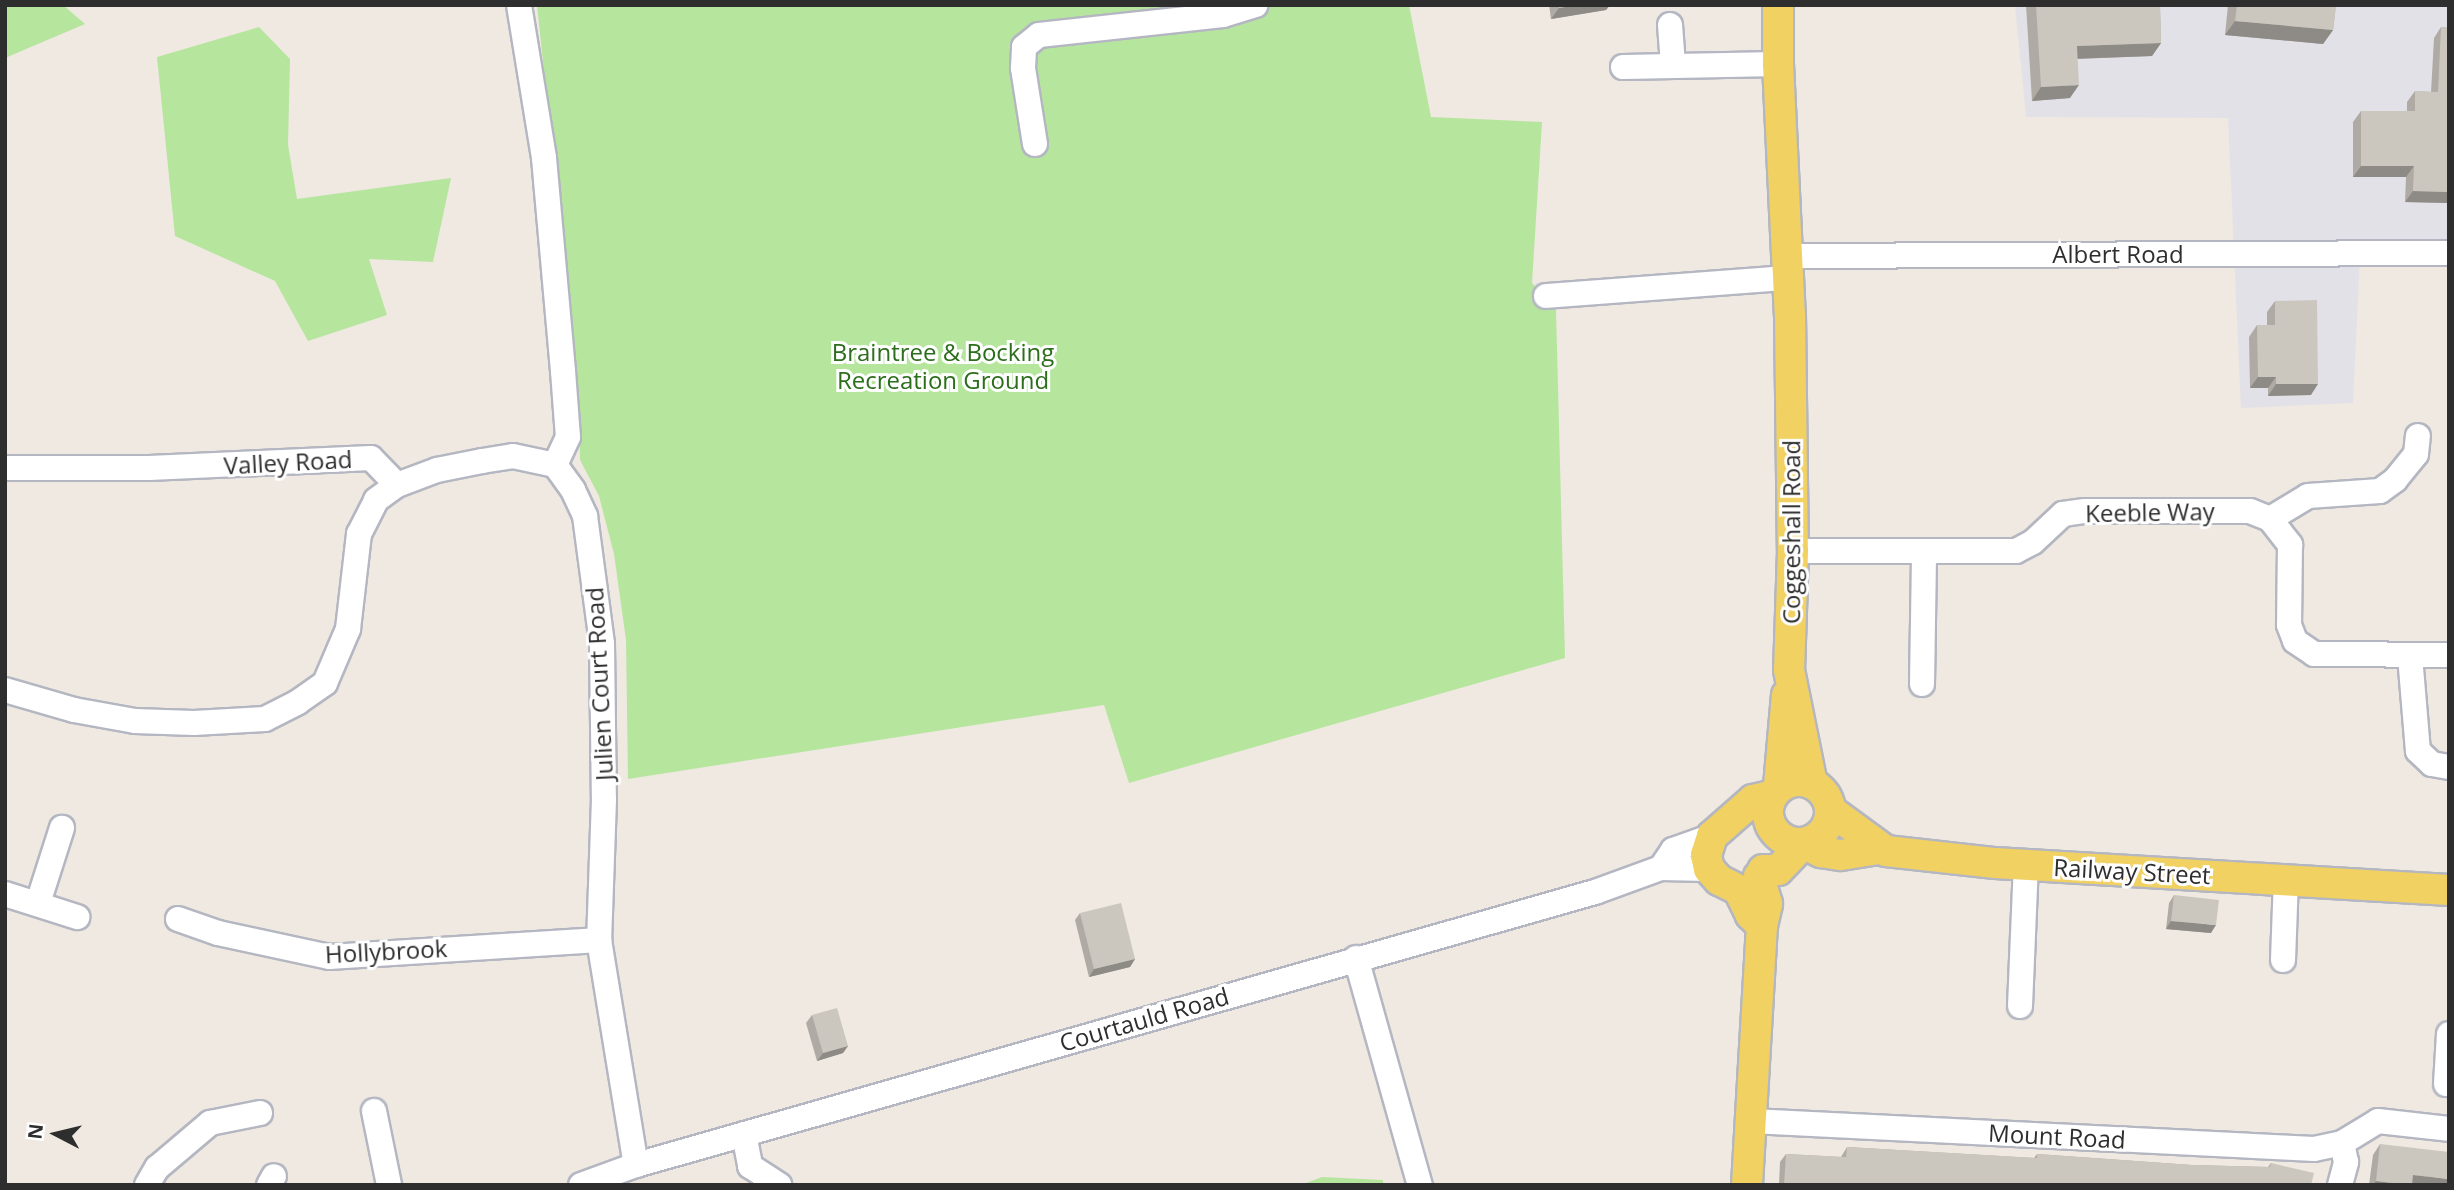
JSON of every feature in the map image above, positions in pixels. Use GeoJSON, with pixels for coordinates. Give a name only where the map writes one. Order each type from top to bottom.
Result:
{"type":"FeatureCollection","features":[{"type":"Feature","properties":{"kind":"main road","name":"Coggeshall Road"},"geometry":{"type":"LineString","coordinates":[[1778,5],[1793,551],[1789,670],[1812,784],[1824,795],[1830,810]]}},
{"type":"Feature","properties":{"kind":"main road"},"geometry":{"type":"LineString","coordinates":[[1789,670],[1774,791],[1767,811],[1775,829],[1792,843],[1805,845]]}},
{"type":"Feature","properties":{"kind":"main road"},"geometry":{"type":"LineString","coordinates":[[1746,1185],[1762,926],[1767,904],[1741,875],[1706,855],[1719,830],[1753,800],[1795,780],[1812,784]]}},
{"type":"Feature","properties":{"kind":"main road"},"geometry":{"type":"LineString","coordinates":[[1741,875],[1778,870],[1805,845],[1817,839],[1827,826],[1830,810],[1879,849]]}},
{"type":"Feature","properties":{"kind":"main road"},"geometry":{"type":"LineString","coordinates":[[1719,830],[1737,824],[1756,831],[1767,850],[1741,875]]}},
{"type":"Feature","properties":{"kind":"main road","name":"Railway Street"},"geometry":{"type":"LineString","coordinates":[[1805,845],[1821,852],[1841,855],[1879,849],[2025,865],[2449,890]]}},
{"type":"Feature","properties":{"kind":"street"},"geometry":{"type":"LineString","coordinates":[[5,691],[74,710],[135,721],[194,723],[265,719],[298,702],[325,682],[348,629],[359,534],[376,500],[397,485],[437,470],[513,456],[555,465],[568,437],[563,370],[544,158],[519,5]]}},
{"type":"Feature","properties":{"kind":"street"},"geometry":{"type":"LineString","coordinates":[[1035,144],[1023,68],[1024,47],[1039,35],[1223,15],[1255,5]]}},
{"type":"Feature","properties":{"kind":"street"},"geometry":{"type":"LineString","coordinates":[[1670,25],[1673,65]]}},
{"type":"Feature","properties":{"kind":"street"},"geometry":{"type":"LineString","coordinates":[[1623,67],[1778,64]]}},
{"type":"Feature","properties":{"kind":"street","name":"Albert Road"},"geometry":{"type":"LineString","coordinates":[[1787,267],[2449,253]]}},
{"type":"Feature","properties":{"kind":"street"},"geometry":{"type":"LineString","coordinates":[[1546,296],[1787,267]]}},
{"type":"Feature","properties":{"kind":"street"},"geometry":{"type":"LineString","coordinates":[[2418,436],[2416,454],[2395,480],[2380,491],[2308,496],[2270,519],[2290,545],[2289,625],[2295,641],[2314,654],[2449,655]]}},
{"type":"Feature","properties":{"kind":"street","name":"Valley Road"},"geometry":{"type":"LineString","coordinates":[[5,468],[149,468],[371,458],[397,485]]}},
{"type":"Feature","properties":{"kind":"street","name":"Julien Court Road"},"geometry":{"type":"LineString","coordinates":[[555,465],[573,490],[585,516],[602,643],[604,799],[599,940],[636,1164]]}},
{"type":"Feature","properties":{"kind":"street","name":"Keeble Way"},"geometry":{"type":"LineString","coordinates":[[1793,551],[2016,551],[2033,541],[2063,514],[2085,511],[2250,511],[2270,519]]}},
{"type":"Feature","properties":{"kind":"street"},"geometry":{"type":"LineString","coordinates":[[1922,684],[1924,552]]}},
{"type":"Feature","properties":{"kind":"street"},"geometry":{"type":"LineString","coordinates":[[2410,656],[2411,693],[2418,751],[2432,764],[2449,767]]}},
{"type":"Feature","properties":{"kind":"street"},"geometry":{"type":"LineString","coordinates":[[38,903],[62,828]]}},
{"type":"Feature","properties":{"kind":"street"},"geometry":{"type":"LineString","coordinates":[[1661,868],[1673,850],[1719,830]]}},
{"type":"Feature","properties":{"kind":"street"},"geometry":{"type":"LineString","coordinates":[[2020,1006],[2025,865]]}},
{"type":"Feature","properties":{"kind":"street","name":"Courtauld Road"},"geometry":{"type":"LineString","coordinates":[[581,1185],[636,1164],[1595,892],[1661,868],[1741,875]]}},
{"type":"Feature","properties":{"kind":"street"},"geometry":{"type":"LineString","coordinates":[[2283,960],[2286,880]]}},
{"type":"Feature","properties":{"kind":"street"},"geometry":{"type":"LineString","coordinates":[[5,894],[77,917]]}},
{"type":"Feature","properties":{"kind":"street","name":"Hollybrook"},"geometry":{"type":"LineString","coordinates":[[178,919],[218,933],[329,957],[599,940]]}},
{"type":"Feature","properties":{"kind":"street"},"geometry":{"type":"LineString","coordinates":[[1356,958],[1420,1185]]}},
{"type":"Feature","properties":{"kind":"street"},"geometry":{"type":"LineString","coordinates":[[2446,1084],[2449,1034]]}},
{"type":"Feature","properties":{"kind":"street"},"geometry":{"type":"LineString","coordinates":[[374,1111],[389,1185]]}},
{"type":"Feature","properties":{"kind":"street"},"geometry":{"type":"LineString","coordinates":[[147,1185],[157,1168],[211,1123],[260,1113]]}},
{"type":"Feature","properties":{"kind":"street","name":"Mount Road"},"geometry":{"type":"LineString","coordinates":[[1751,1121],[2325,1149],[2359,1132],[2449,1129]]}},
{"type":"Feature","properties":{"kind":"street"},"geometry":{"type":"LineString","coordinates":[[2340,1185],[2346,1162],[2359,1132]]}},
{"type":"Feature","properties":{"kind":"street"},"geometry":{"type":"LineString","coordinates":[[744,1134],[750,1166],[779,1185]]}},
{"type":"Feature","properties":{"kind":"shaded area"},"geometry":{"type":"Polygon","coordinates":[[[2015,5],[2449,5],[2449,256],[2360,256],[2353,403],[2241,408],[2228,118],[2026,117],[2015,5]]]}},
{"type":"Feature","properties":{"kind":"green space"},"geometry":{"type":"Polygon","coordinates":[[[5,5],[63,5],[85,24],[5,58],[5,5]]]}},
{"type":"Feature","properties":{"kind":"green space","name":"Braintree & Bocking Recreation Ground"},"geometry":{"type":"Polygon","coordinates":[[[537,5],[1409,5],[1431,117],[1542,122],[1532,283],[1556,310],[1565,658],[1129,783],[1104,705],[628,779],[626,640],[614,554],[599,496],[580,460],[579,403],[537,5]]]}},
{"type":"Feature","properties":{"kind":"green space"},"geometry":{"type":"Polygon","coordinates":[[[259,27],[290,59],[288,145],[297,199],[451,178],[433,262],[369,259],[387,315],[308,341],[275,281],[175,236],[157,57],[259,27]]]}},
{"type":"Feature","properties":{"kind":"green space"},"geometry":{"type":"Polygon","coordinates":[[[1322,1177],[1383,1180],[1383,1185],[1301,1185],[1322,1177]]]}},
{"type":"Feature","properties":{"kind":"building"},"geometry":{"type":"Polygon","coordinates":[[[2036,5],[2160,5],[2161,43],[2077,46],[2079,85],[2041,87],[2036,5]]]}},
{"type":"Feature","properties":{"kind":"building"},"geometry":{"type":"Polygon","coordinates":[[[2237,5],[2336,5],[2333,30],[2235,21],[2237,5]]]}},
{"type":"Feature","properties":{"kind":"building"},"geometry":{"type":"Polygon","coordinates":[[[2441,27],[2449,28],[2449,192],[2413,191],[2414,166],[2361,166],[2361,111],[2415,111],[2415,91],[2438,92],[2441,27]]]}},
{"type":"Feature","properties":{"kind":"building"},"geometry":{"type":"Polygon","coordinates":[[[2317,300],[2318,384],[2276,384],[2276,377],[2258,377],[2257,325],[2275,325],[2275,301],[2317,300]]]}},
{"type":"Feature","properties":{"kind":"building"},"geometry":{"type":"Polygon","coordinates":[[[2174,895],[2219,900],[2216,925],[2171,921],[2174,895]]]}},
{"type":"Feature","properties":{"kind":"building"},"geometry":{"type":"Polygon","coordinates":[[[1121,903],[1135,959],[1094,969],[1080,913],[1121,903]]]}},
{"type":"Feature","properties":{"kind":"building"},"geometry":{"type":"Polygon","coordinates":[[[837,1008],[848,1046],[823,1053],[812,1015],[837,1008]]]}},
{"type":"Feature","properties":{"kind":"building"},"geometry":{"type":"Polygon","coordinates":[[[2380,1144],[2449,1152],[2449,1179],[2413,1175],[2412,1185],[2376,1181],[2380,1144]]]}},
{"type":"Feature","properties":{"kind":"building"},"geometry":{"type":"Polygon","coordinates":[[[1847,1147],[2037,1158],[2037,1154],[2192,1165],[2270,1167],[2271,1163],[2314,1173],[2311,1185],[1784,1185],[1786,1154],[1846,1157],[1847,1147]]]}}]}
